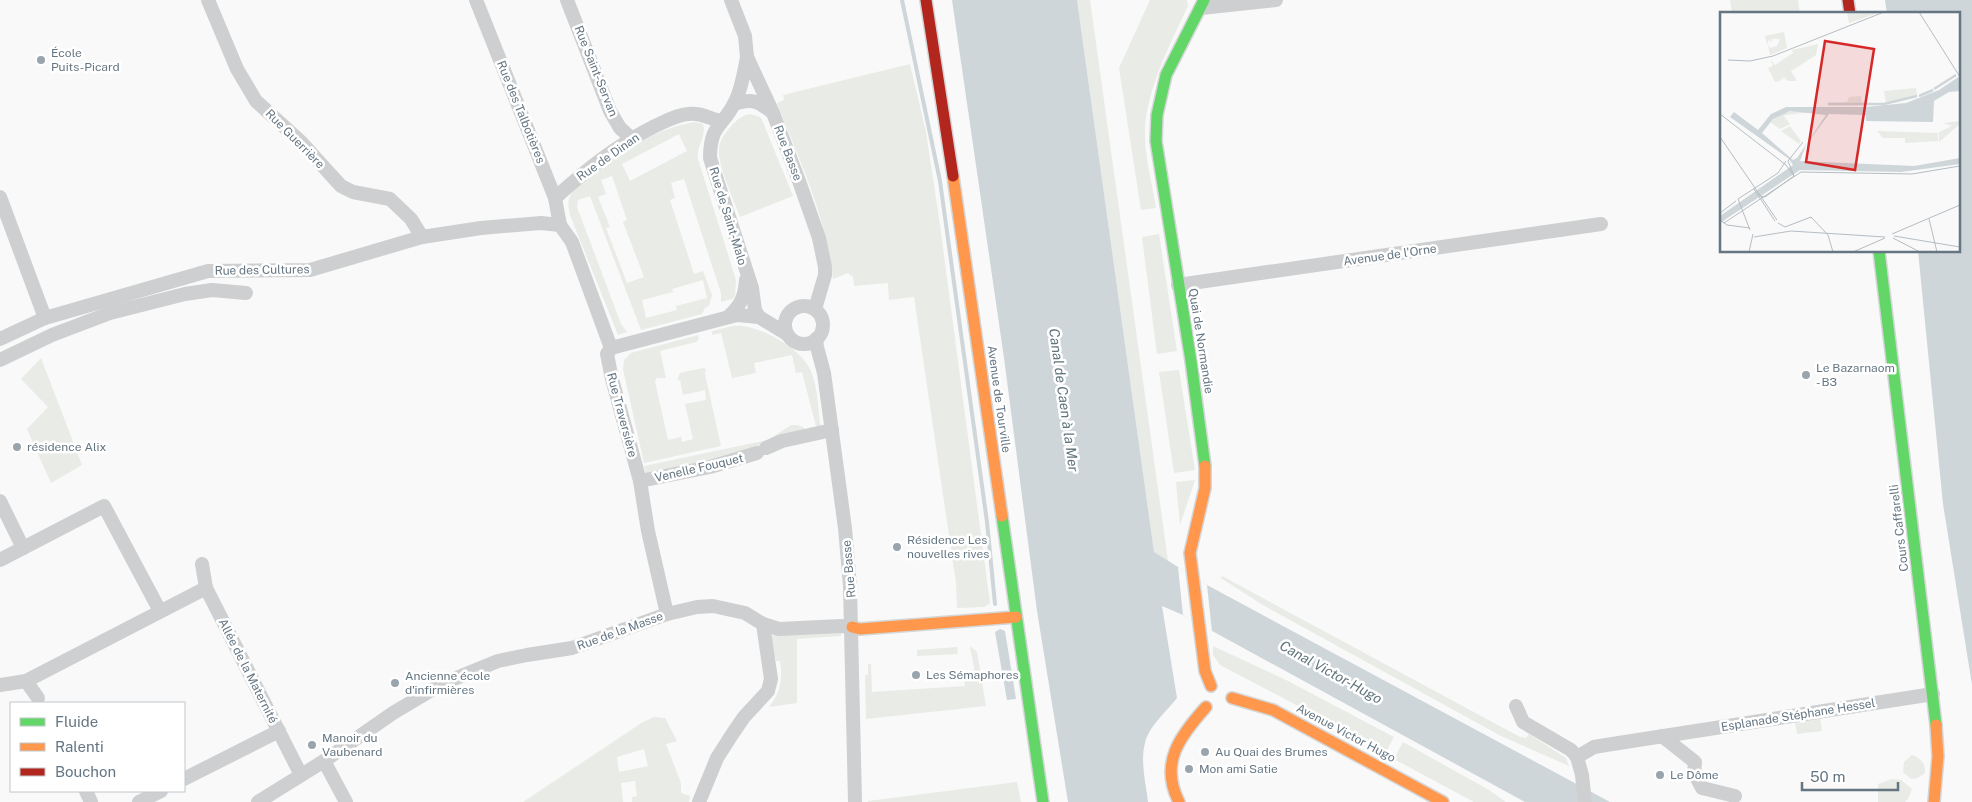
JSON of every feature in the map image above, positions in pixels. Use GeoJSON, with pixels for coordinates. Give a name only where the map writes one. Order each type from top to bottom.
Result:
{"type":"FeatureCollection","features":[{"type":"Feature","properties":{"kind":"street","name":"Rue Guerrière"},"geometry":{"type":"LineString","coordinates":[[208,0],[237,69],[256,101],[300,142],[341,186],[353,192],[390,199],[411,219],[422,237]]}},
{"type":"Feature","properties":{"kind":"street","name":"Rue des Talbotières"},"geometry":{"type":"LineString","coordinates":[[476,0],[555,198],[560,225]]}},
{"type":"Feature","properties":{"kind":"street","name":"Rue Saint-Servan"},"geometry":{"type":"LineString","coordinates":[[567,0],[610,111],[620,128],[631,138]]}},
{"type":"Feature","properties":{"kind":"street","name":"Rue Basse"},"geometry":{"type":"LineString","coordinates":[[731,0],[745,36],[747,57],[800,181],[819,238],[825,267],[825,275],[815,309],[822,318],[823,324],[820,335],[816,339],[824,373],[846,539],[852,627],[855,802]]}},
{"type":"Feature","properties":{"kind":"street","name":"Avenue de Tourville"},"geometry":{"type":"LineString","coordinates":[[926,0],[946,125],[1043,802]]}},
{"type":"Feature","properties":{"kind":"street"},"geometry":{"type":"LineString","coordinates":[[1203,4],[1276,0]]}},
{"type":"Feature","properties":{"kind":"street","name":"Quai de Normandie"},"geometry":{"type":"LineString","coordinates":[[1203,4],[1179,45],[1166,75],[1157,115],[1156,140],[1191,361],[1206,475],[1205,488],[1190,553],[1192,576],[1205,671],[1223,689]]}},
{"type":"Feature","properties":{"kind":"street","name":"Rue de Saint-Malo"},"geometry":{"type":"LineString","coordinates":[[747,57],[743,80],[734,104],[714,131],[710,142],[710,158],[746,275],[752,288],[755,310],[759,317]]}},
{"type":"Feature","properties":{"kind":"street"},"geometry":{"type":"LineString","coordinates":[[734,104],[744,100],[754,100],[772,113]]}},
{"type":"Feature","properties":{"kind":"street","name":"Rue de Dinan"},"geometry":{"type":"LineString","coordinates":[[555,198],[590,166],[631,138],[672,118],[687,114],[701,114],[721,121]]}},
{"type":"Feature","properties":{"kind":"street"},"geometry":{"type":"LineString","coordinates":[[0,197],[3,213],[45,318]]}},
{"type":"Feature","properties":{"kind":"street","name":"Rue des Cultures"},"geometry":{"type":"LineString","coordinates":[[0,339],[45,318],[208,271],[310,270],[422,237],[541,223],[560,225]]}},
{"type":"Feature","properties":{"kind":"street","name":"Avenue de l'Orne"},"geometry":{"type":"LineString","coordinates":[[1178,285],[1601,224]]}},
{"type":"Feature","properties":{"kind":"street","name":"Rue Traversière"},"geometry":{"type":"LineString","coordinates":[[560,225],[572,242],[611,348],[607,354],[612,379],[640,481],[648,531],[667,614]]}},
{"type":"Feature","properties":{"kind":"street","name":"Cours Caffarelli"},"geometry":{"type":"LineString","coordinates":[[1879,252],[1933,694],[1938,756],[1934,802]]}},
{"type":"Feature","properties":{"kind":"street","name":"Rue de Saint-Malo"},"geometry":{"type":"LineString","coordinates":[[729,316],[741,303],[745,293],[746,275]]}},
{"type":"Feature","properties":{"kind":"street"},"geometry":{"type":"LineString","coordinates":[[0,360],[52,335],[110,313],[185,294],[212,290],[246,293]]}},
{"type":"Feature","properties":{"kind":"street"},"geometry":{"type":"LineString","coordinates":[[611,348],[729,316],[759,317],[790,312],[802,306],[815,309]]}},
{"type":"Feature","properties":{"kind":"street"},"geometry":{"type":"LineString","coordinates":[[787,334],[785,326],[790,312]]}},
{"type":"Feature","properties":{"kind":"street"},"geometry":{"type":"LineString","coordinates":[[759,317],[797,342],[811,342],[816,339]]}},
{"type":"Feature","properties":{"kind":"street","name":"Venelle Fouquet"},"geometry":{"type":"LineString","coordinates":[[640,481],[710,466],[782,442],[832,430]]}},
{"type":"Feature","properties":{"kind":"street"},"geometry":{"type":"LineString","coordinates":[[0,501],[23,548]]}},
{"type":"Feature","properties":{"kind":"street"},"geometry":{"type":"LineString","coordinates":[[0,560],[104,506],[160,611]]}},
{"type":"Feature","properties":{"kind":"street","name":"Allée de la Maternité"},"geometry":{"type":"LineString","coordinates":[[202,564],[206,588],[302,775]]}},
{"type":"Feature","properties":{"kind":"street"},"geometry":{"type":"LineString","coordinates":[[0,685],[26,681],[206,588]]}},
{"type":"Feature","properties":{"kind":"street","name":"Rue de la Masse"},"geometry":{"type":"LineString","coordinates":[[258,802],[324,761],[393,713],[449,681],[498,661],[572,648],[667,614],[697,607],[713,606],[745,613],[763,624],[779,629],[841,626],[860,628],[1016,617]]}},
{"type":"Feature","properties":{"kind":"street"},"geometry":{"type":"LineString","coordinates":[[699,802],[717,758],[744,717],[768,691],[771,679],[763,624]]}},
{"type":"Feature","properties":{"kind":"street"},"geometry":{"type":"LineString","coordinates":[[26,681],[38,698]]}},
{"type":"Feature","properties":{"kind":"street"},"geometry":{"type":"LineString","coordinates":[[1216,710],[1203,695],[1223,689]]}},
{"type":"Feature","properties":{"kind":"street"},"geometry":{"type":"LineString","coordinates":[[1179,802],[1171,786],[1170,766],[1184,732],[1216,710],[1223,689]]}},
{"type":"Feature","properties":{"kind":"street","name":"Avenue Victor Hugo"},"geometry":{"type":"LineString","coordinates":[[1223,689],[1273,710],[1443,802]]}},
{"type":"Feature","properties":{"kind":"street","name":"Esplanade Stéphane Hessel"},"geometry":{"type":"LineString","coordinates":[[1577,757],[1594,748],[1933,694]]}},
{"type":"Feature","properties":{"kind":"street"},"geometry":{"type":"LineString","coordinates":[[1516,706],[1524,722],[1571,750],[1577,757],[1584,786],[1585,802]]}},
{"type":"Feature","properties":{"kind":"street"},"geometry":{"type":"LineString","coordinates":[[185,778],[279,731]]}},
{"type":"Feature","properties":{"kind":"street"},"geometry":{"type":"LineString","coordinates":[[1662,736],[1695,762],[1694,773],[1702,788],[1735,796]]}},
{"type":"Feature","properties":{"kind":"street"},"geometry":{"type":"LineString","coordinates":[[324,761],[346,802]]}},
{"type":"Feature","properties":{"kind":"street"},"geometry":{"type":"LineString","coordinates":[[139,802],[159,792]]}},
{"type":"Feature","properties":{"kind":"shaded area"},"geometry":{"type":"Polygon","coordinates":[[[1077,0],[1090,0],[1168,561],[1154,552],[1077,0]]]}},
{"type":"Feature","properties":{"kind":"shaded area"},"geometry":{"type":"Polygon","coordinates":[[[1150,0],[1187,0],[1188,6],[1159,70],[1149,103],[1145,145],[1156,208],[1141,210],[1119,68],[1150,0]]]}},
{"type":"Feature","properties":{"kind":"shaded area"},"geometry":{"type":"Polygon","coordinates":[[[1730,0],[1798,0],[1800,12],[1732,12],[1730,0]]]}},
{"type":"Feature","properties":{"kind":"shaded area"},"geometry":{"type":"Polygon","coordinates":[[[910,64],[926,132],[939,218],[990,603],[984,607],[957,608],[956,583],[914,297],[889,300],[888,283],[854,286],[853,277],[848,273],[833,279],[825,233],[811,189],[777,103],[784,100],[783,95],[910,64]]]}},
{"type":"Feature","properties":{"kind":"shaded area"},"geometry":{"type":"Polygon","coordinates":[[[750,114],[760,117],[762,120],[793,196],[740,217],[721,165],[719,147],[731,126],[737,120],[750,114]]]}},
{"type":"Feature","properties":{"kind":"shaded area"},"geometry":{"type":"Polygon","coordinates":[[[695,122],[703,124],[704,132],[698,150],[698,159],[736,280],[735,296],[732,299],[721,302],[721,293],[684,179],[671,183],[675,198],[670,200],[694,274],[703,271],[712,295],[709,306],[705,308],[702,314],[641,330],[590,196],[578,200],[577,207],[621,324],[627,332],[618,335],[570,215],[569,199],[575,188],[621,154],[656,134],[695,122]],[[679,134],[622,164],[630,181],[687,151],[679,134]],[[612,176],[601,180],[606,194],[598,197],[610,227],[606,228],[627,283],[644,277],[623,222],[627,220],[612,176]],[[703,280],[672,289],[673,292],[642,300],[646,318],[677,310],[676,306],[707,298],[703,280]]]}},
{"type":"Feature","properties":{"kind":"shaded area"},"geometry":{"type":"Polygon","coordinates":[[[1159,234],[1177,351],[1157,354],[1142,237],[1159,234]]]}},
{"type":"Feature","properties":{"kind":"shaded area"},"geometry":{"type":"Polygon","coordinates":[[[733,326],[743,326],[766,333],[788,346],[806,362],[815,385],[821,429],[817,430],[802,372],[796,373],[792,355],[754,363],[756,373],[732,378],[721,333],[712,335],[712,331],[733,326]]]}},
{"type":"Feature","properties":{"kind":"shaded area"},"geometry":{"type":"Polygon","coordinates":[[[698,335],[699,339],[696,342],[660,351],[666,378],[657,378],[655,381],[668,440],[681,436],[682,442],[693,439],[685,404],[706,400],[705,390],[683,395],[680,380],[677,380],[680,373],[706,369],[705,374],[721,446],[644,463],[623,369],[624,360],[631,353],[698,335]]]}},
{"type":"Feature","properties":{"kind":"shaded area"},"geometry":{"type":"Polygon","coordinates":[[[41,358],[82,465],[51,483],[27,429],[48,407],[21,379],[41,358]]]}},
{"type":"Feature","properties":{"kind":"shaded area"},"geometry":{"type":"Polygon","coordinates":[[[1179,370],[1195,470],[1174,473],[1159,372],[1179,370]]]}},
{"type":"Feature","properties":{"kind":"shaded area"},"geometry":{"type":"Polygon","coordinates":[[[791,425],[798,425],[807,432],[775,440],[743,454],[647,477],[644,466],[768,440],[791,425]]]}},
{"type":"Feature","properties":{"kind":"shaded area"},"geometry":{"type":"Polygon","coordinates":[[[1195,480],[1180,525],[1176,482],[1195,480]]]}},
{"type":"Feature","properties":{"kind":"shaded area"},"geometry":{"type":"Polygon","coordinates":[[[1222,576],[1520,737],[1526,738],[1529,734],[1566,758],[1569,766],[1501,736],[1261,604],[1221,578],[1222,576]]]}},
{"type":"Feature","properties":{"kind":"shaded area"},"geometry":{"type":"Polygon","coordinates":[[[841,632],[841,636],[797,639],[797,703],[769,707],[779,691],[781,674],[780,661],[776,661],[770,635],[841,632]]]}},
{"type":"Feature","properties":{"kind":"shaded area"},"geometry":{"type":"Polygon","coordinates":[[[970,646],[977,652],[986,706],[866,719],[865,675],[868,675],[868,664],[871,664],[872,692],[965,686],[963,675],[975,673],[970,646]]]}},
{"type":"Feature","properties":{"kind":"shaded area"},"geometry":{"type":"Polygon","coordinates":[[[1213,646],[1288,681],[1394,737],[1386,752],[1220,665],[1213,655],[1213,646]]]}},
{"type":"Feature","properties":{"kind":"shaded area"},"geometry":{"type":"Polygon","coordinates":[[[957,647],[958,654],[917,656],[917,650],[957,647]]]}},
{"type":"Feature","properties":{"kind":"shaded area"},"geometry":{"type":"Polygon","coordinates":[[[654,717],[665,718],[677,741],[666,744],[681,783],[681,793],[690,796],[689,802],[632,802],[632,797],[637,796],[635,781],[621,783],[623,802],[523,802],[643,722],[654,717]],[[644,749],[617,757],[619,772],[648,766],[644,749]]]}},
{"type":"Feature","properties":{"kind":"shaded area"},"geometry":{"type":"Polygon","coordinates":[[[1820,717],[1822,731],[1797,734],[1795,721],[1820,717]]]}},
{"type":"Feature","properties":{"kind":"shaded area"},"geometry":{"type":"Polygon","coordinates":[[[1403,742],[1489,790],[1506,802],[1474,802],[1394,759],[1403,742]]]}},
{"type":"Feature","properties":{"kind":"shaded area"},"geometry":{"type":"Polygon","coordinates":[[[1912,755],[1922,761],[1925,766],[1925,773],[1918,778],[1911,779],[1903,772],[1904,762],[1912,755]]]}},
{"type":"Feature","properties":{"kind":"shaded area"},"geometry":{"type":"Polygon","coordinates":[[[1892,779],[1901,780],[1912,789],[1908,799],[1905,802],[1878,802],[1878,784],[1892,779]]]}},
{"type":"Feature","properties":{"kind":"shaded area"},"geometry":{"type":"Polygon","coordinates":[[[1017,782],[1021,802],[868,802],[868,801],[1017,782]]]}},
{"type":"Feature","properties":{"kind":"water"},"geometry":{"type":"Polygon","coordinates":[[[952,0],[1077,0],[1154,552],[1207,585],[1610,802],[1525,802],[1183,615],[1162,606],[1177,698],[1154,725],[1145,743],[1143,765],[1148,802],[1068,802],[1037,611],[1004,358],[952,0]]]}},
{"type":"Feature","properties":{"kind":"water"},"geometry":{"type":"Polygon","coordinates":[[[1885,0],[1972,0],[1972,685],[1943,504],[1918,252],[1960,252],[1960,12],[1887,12],[1885,0]]]}},
{"type":"Feature","properties":{"kind":"water"},"geometry":{"type":"Polygon","coordinates":[[[1000,629],[1005,631],[1016,699],[1007,700],[995,632],[1000,629]]]}},
{"type":"Feature","properties":{"kind":"pier"},"geometry":{"type":"Polygon","coordinates":[[[1178,567],[1207,585],[1212,632],[1183,615],[1178,567]]]}},
{"type":"Feature","properties":{"kind":"waterway"},"geometry":{"type":"LineString","coordinates":[[902,0],[940,181],[987,522],[995,604]]}},
{"type":"Feature","properties":{"kind":"traffic: fast"},"geometry":{"type":"LineString","coordinates":[[1204,0],[1166,75],[1157,115],[1156,141],[1191,361],[1205,466]]}},
{"type":"Feature","properties":{"kind":"traffic: fast"},"geometry":{"type":"LineString","coordinates":[[1879,252],[1936,725]]}},
{"type":"Feature","properties":{"kind":"traffic: fast"},"geometry":{"type":"LineString","coordinates":[[1002,516],[1043,802]]}},
{"type":"Feature","properties":{"kind":"traffic: slow"},"geometry":{"type":"LineString","coordinates":[[953,176],[1002,516]]}},
{"type":"Feature","properties":{"kind":"traffic: slow"},"geometry":{"type":"LineString","coordinates":[[1205,466],[1205,488],[1190,553],[1205,671],[1211,686]]}},
{"type":"Feature","properties":{"kind":"traffic: slow"},"geometry":{"type":"LineString","coordinates":[[852,627],[860,629],[1016,617]]}},
{"type":"Feature","properties":{"kind":"traffic: slow"},"geometry":{"type":"LineString","coordinates":[[1232,698],[1273,710],[1443,802]]}},
{"type":"Feature","properties":{"kind":"traffic: slow"},"geometry":{"type":"LineString","coordinates":[[1179,802],[1173,788],[1171,775],[1175,751],[1188,729],[1206,707]]}},
{"type":"Feature","properties":{"kind":"traffic: slow"},"geometry":{"type":"LineString","coordinates":[[1934,802],[1938,756],[1936,725]]}},
{"type":"Feature","properties":{"kind":"traffic: jam"},"geometry":{"type":"LineString","coordinates":[[926,0],[953,176]]}},
{"type":"Feature","properties":{"kind":"traffic: jam"},"geometry":{"type":"LineString","coordinates":[[1848,0],[1850,12]]}},
{"type":"Feature","properties":{"kind":"place","name":"École Puits-Picard"},"geometry":{"type":"Point","coordinates":[41,60]}},
{"type":"Feature","properties":{"kind":"place","name":"Le Bazarnaom - B3"},"geometry":{"type":"Point","coordinates":[1806,375]}},
{"type":"Feature","properties":{"kind":"place","name":"résidence Alix"},"geometry":{"type":"Point","coordinates":[17,447]}},
{"type":"Feature","properties":{"kind":"place","name":"Résidence Les nouvelles rives"},"geometry":{"type":"Point","coordinates":[897,547]}},
{"type":"Feature","properties":{"kind":"place","name":"Les Sémaphores"},"geometry":{"type":"Point","coordinates":[916,675]}},
{"type":"Feature","properties":{"kind":"place","name":"Ancienne école d'infirmières"},"geometry":{"type":"Point","coordinates":[395,683]}},
{"type":"Feature","properties":{"kind":"place","name":"Manoir du Vaubenard"},"geometry":{"type":"Point","coordinates":[312,745]}},
{"type":"Feature","properties":{"kind":"place","name":"Au Quai des Brumes"},"geometry":{"type":"Point","coordinates":[1205,752]}},
{"type":"Feature","properties":{"kind":"place","name":"Mon ami Satie"},"geometry":{"type":"Point","coordinates":[1189,769]}},
{"type":"Feature","properties":{"kind":"place","name":"Le Dôme"},"geometry":{"type":"Point","coordinates":[1660,775]}},
{"type":"Feature","properties":{"kind":"water label","name":"Canal de Caen à la Mer"},"geometry":{"type":"Point","coordinates":[1064,400]}},
{"type":"Feature","properties":{"kind":"water label","name":"Canal Victor-Hugo"},"geometry":{"type":"Point","coordinates":[1331,672]}}]}
